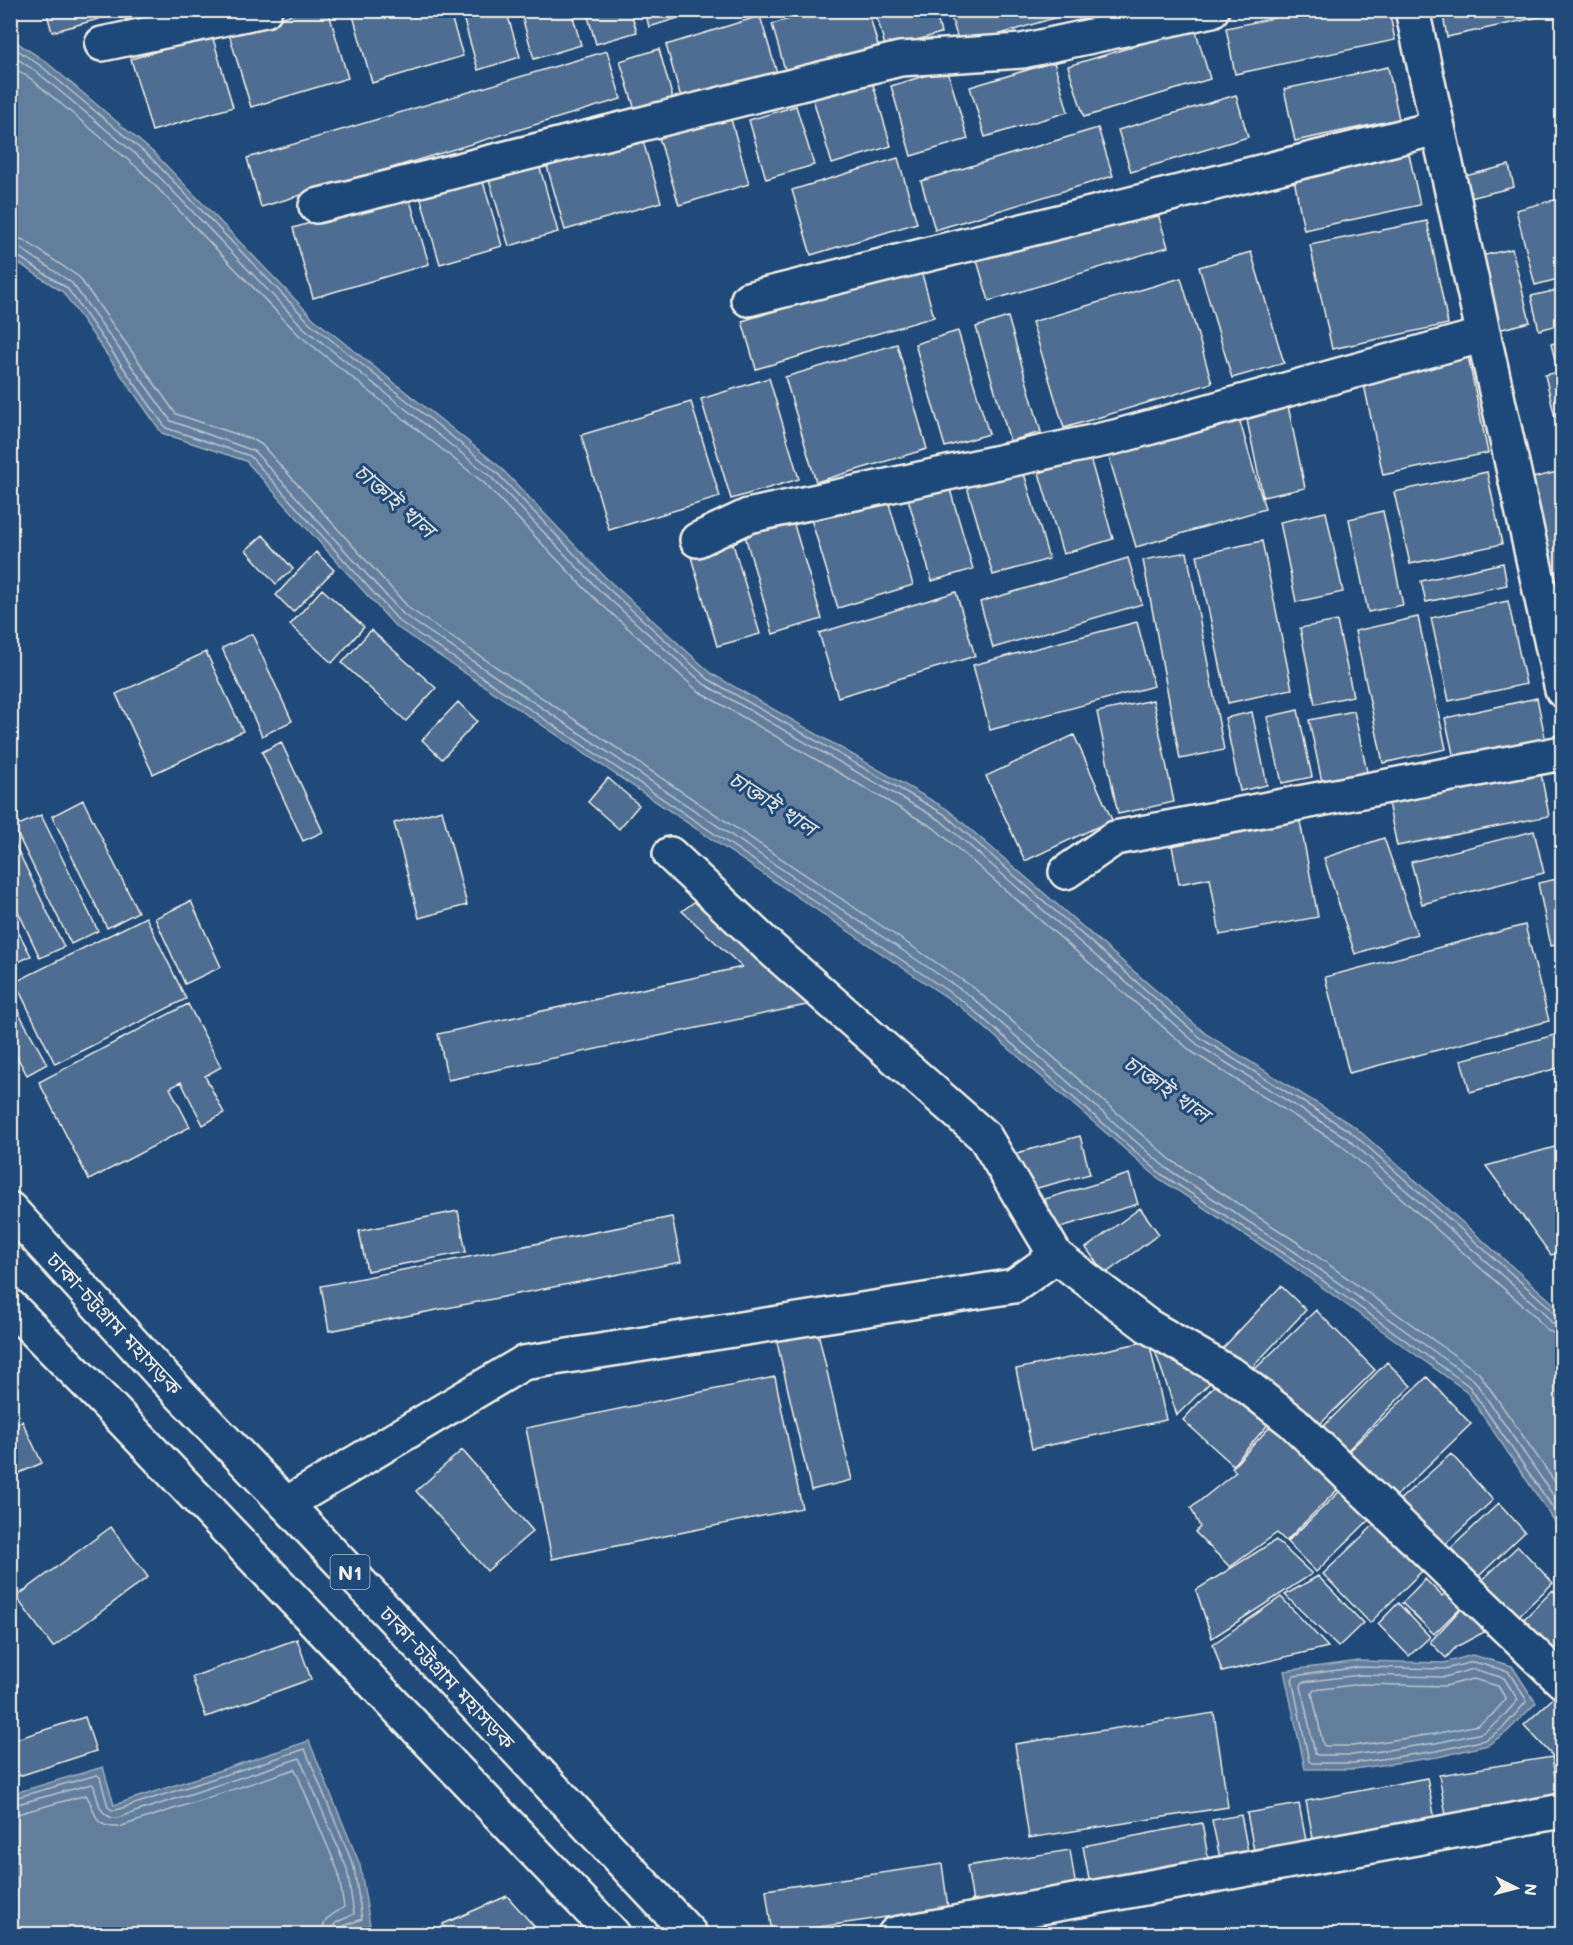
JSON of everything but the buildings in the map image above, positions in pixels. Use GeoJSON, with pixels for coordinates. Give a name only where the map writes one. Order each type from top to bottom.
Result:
{"type":"FeatureCollection","features":[{"type":"Feature","properties":{"kind":"main road"},"geometry":{"type":"LineString","coordinates":[[102,44],[265,10]]}},
{"type":"Feature","properties":{"kind":"main road"},"geometry":{"type":"LineString","coordinates":[[316,206],[900,59],[1022,51],[1212,10]]}},
{"type":"Feature","properties":{"kind":"main road"},"geometry":{"type":"LineString","coordinates":[[1412,10],[1563,690]]}},
{"type":"Feature","properties":{"kind":"main road"},"geometry":{"type":"LineString","coordinates":[[748,299],[1437,128]]}},
{"type":"Feature","properties":{"kind":"main road"},"geometry":{"type":"LineString","coordinates":[[697,540],[748,516],[1115,437],[1484,335]]}},
{"type":"Feature","properties":{"kind":"main road"},"geometry":{"type":"LineString","coordinates":[[1066,872],[1115,838],[1563,753]]}},
{"type":"Feature","properties":{"kind":"main road"},"geometry":{"type":"LineString","coordinates":[[670,854],[768,945],[985,1137],[1056,1256],[1148,1326],[1234,1376],[1293,1422],[1563,1681]]}},
{"type":"Feature","properties":{"kind":"main road","name":"ঢাকা-চট্টগ্রাম মহাসড়ক"},"geometry":{"type":"LineString","coordinates":[[10,1209],[160,1373],[286,1503],[690,1935]]}},
{"type":"Feature","properties":{"kind":"main road"},"geometry":{"type":"LineString","coordinates":[[286,1503],[524,1363],[1014,1286],[1056,1256]]}},
{"type":"Feature","properties":{"kind":"main road"},"geometry":{"type":"LineString","coordinates":[[10,1306],[113,1410],[613,1935]]}},
{"type":"Feature","properties":{"kind":"main road"},"geometry":{"type":"LineString","coordinates":[[895,1935],[1563,1811]]}},
{"type":"Feature","properties":{"kind":"water","name":"চাক্তাই খাল"},"geometry":{"type":"Polygon","coordinates":[[[10,38],[45,61],[154,153],[314,319],[499,466],[605,577],[712,674],[947,809],[1206,1034],[1355,1127],[1552,1302],[1562,1315],[1562,1532],[1466,1391],[1291,1265],[1158,1178],[961,1007],[395,626],[246,461],[162,433],[63,292],[11,258],[10,38]]]}},
{"type":"Feature","properties":{"kind":"water"},"geometry":{"type":"Polygon","coordinates":[[[1472,1655],[1512,1666],[1536,1703],[1507,1732],[1488,1745],[1438,1757],[1354,1769],[1305,1769],[1284,1671],[1359,1661],[1444,1663],[1472,1655]]]}},
{"type":"Feature","properties":{"kind":"water"},"geometry":{"type":"Polygon","coordinates":[[[309,1741],[360,1865],[370,1925],[334,1934],[11,1934],[11,1794],[103,1767],[114,1805],[309,1741]]]}}]}
